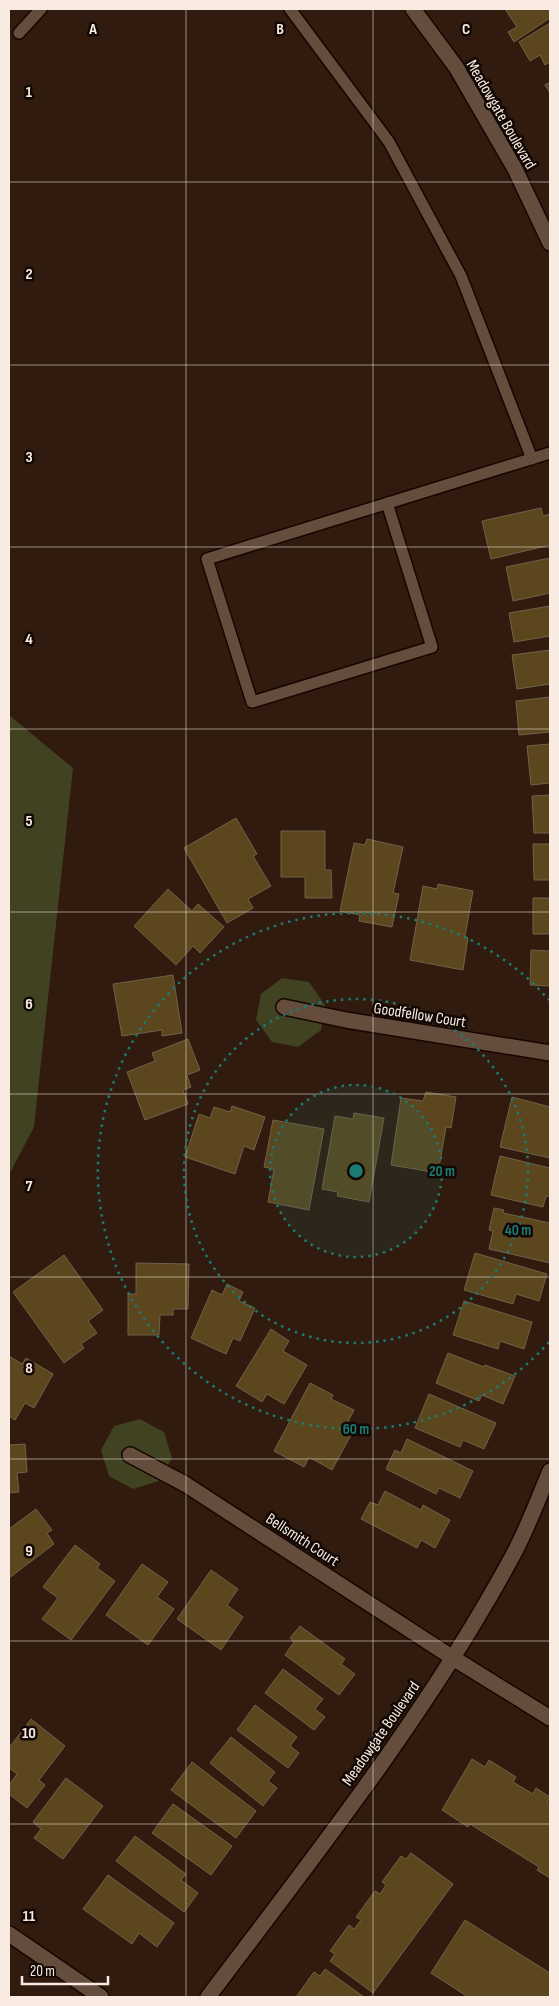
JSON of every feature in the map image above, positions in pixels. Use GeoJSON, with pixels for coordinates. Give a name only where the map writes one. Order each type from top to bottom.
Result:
{"type":"FeatureCollection","features":[{"type":"Feature","properties":{"kind":"street","name":"Meadowgate Boulevard"},"geometry":{"type":"LineString","coordinates":[[413,9],[461,76],[515,169],[550,243]]}},
{"type":"Feature","properties":{"kind":"street","name":"Goodfellow Court"},"geometry":{"type":"LineString","coordinates":[[284,1007],[346,1020],[550,1053]]}},
{"type":"Feature","properties":{"kind":"street","name":"Bellsmith Court"},"geometry":{"type":"LineString","coordinates":[[130,1455],[185,1484],[453,1658],[550,1718]]}},
{"type":"Feature","properties":{"kind":"street","name":"Meadowgate Boulevard"},"geometry":{"type":"LineString","coordinates":[[208,1997],[405,1730],[453,1658],[513,1556],[550,1471]]}},
{"type":"Feature","properties":{"kind":"street"},"geometry":{"type":"LineString","coordinates":[[9,1934],[101,1997]]}},
{"type":"Feature","properties":{"kind":"lane"},"geometry":{"type":"LineString","coordinates":[[19,34],[41,9]]}},
{"type":"Feature","properties":{"kind":"lane"},"geometry":{"type":"LineString","coordinates":[[290,9],[389,142],[460,276],[532,459]]}},
{"type":"Feature","properties":{"kind":"lane"},"geometry":{"type":"LineString","coordinates":[[387,503],[432,647],[252,702],[207,559],[387,503],[532,459],[550,453]]}},
{"type":"Feature","properties":{"kind":"green space"},"geometry":{"type":"Polygon","coordinates":[[[9,715],[73,768],[34,1127],[9,1175],[9,715]]]}},
{"type":"Feature","properties":{"kind":"green space"},"geometry":{"type":"Polygon","coordinates":[[[282,978],[309,982],[325,1005],[321,1030],[298,1047],[272,1042],[256,1020],[261,994],[282,978]]]}},
{"type":"Feature","properties":{"kind":"green space"},"geometry":{"type":"Polygon","coordinates":[[[140,1419],[164,1432],[172,1458],[159,1481],[133,1489],[109,1476],[101,1450],[114,1426],[140,1419]]]}},
{"type":"Feature","properties":{"kind":"building"},"geometry":{"type":"Polygon","coordinates":[[[505,9],[550,9],[550,18],[514,42],[508,32],[517,27],[505,9]]]}},
{"type":"Feature","properties":{"kind":"building"},"geometry":{"type":"Polygon","coordinates":[[[550,23],[550,62],[545,65],[540,55],[530,61],[519,42],[550,23]]]}},
{"type":"Feature","properties":{"kind":"building"},"geometry":{"type":"Polygon","coordinates":[[[550,82],[550,93],[545,85],[550,82]]]}},
{"type":"Feature","properties":{"kind":"building"},"geometry":{"type":"Polygon","coordinates":[[[541,508],[543,516],[550,514],[550,545],[491,559],[482,521],[541,508]]]}},
{"type":"Feature","properties":{"kind":"building"},"geometry":{"type":"Polygon","coordinates":[[[550,558],[550,593],[513,601],[506,567],[550,558]]]}},
{"type":"Feature","properties":{"kind":"building"},"geometry":{"type":"Polygon","coordinates":[[[550,606],[550,636],[514,642],[509,613],[550,606]]]}},
{"type":"Feature","properties":{"kind":"building"},"geometry":{"type":"Polygon","coordinates":[[[550,650],[550,684],[517,689],[512,655],[550,650]]]}},
{"type":"Feature","properties":{"kind":"building"},"geometry":{"type":"Polygon","coordinates":[[[550,697],[550,732],[519,735],[516,701],[550,697]]]}},
{"type":"Feature","properties":{"kind":"building"},"geometry":{"type":"Polygon","coordinates":[[[550,744],[550,783],[531,785],[527,746],[550,744]]]}},
{"type":"Feature","properties":{"kind":"building"},"geometry":{"type":"Polygon","coordinates":[[[550,795],[550,833],[534,833],[532,796],[550,795]]]}},
{"type":"Feature","properties":{"kind":"building"},"geometry":{"type":"Polygon","coordinates":[[[236,818],[257,854],[253,856],[271,886],[248,899],[253,908],[227,923],[184,848],[236,818]]]}},
{"type":"Feature","properties":{"kind":"building"},"geometry":{"type":"Polygon","coordinates":[[[281,831],[325,831],[325,870],[331,870],[332,898],[305,898],[305,877],[281,877],[281,831]]]}},
{"type":"Feature","properties":{"kind":"building"},"geometry":{"type":"Polygon","coordinates":[[[367,839],[403,847],[393,893],[399,894],[392,927],[359,921],[360,915],[340,911],[354,843],[365,845],[367,839]]]}},
{"type":"Feature","properties":{"kind":"building"},"geometry":{"type":"Polygon","coordinates":[[[533,844],[550,844],[550,880],[534,880],[533,844]]]}},
{"type":"Feature","properties":{"kind":"building"},"geometry":{"type":"Polygon","coordinates":[[[438,884],[473,891],[465,936],[468,938],[463,970],[410,960],[423,886],[437,889],[438,884]]]}},
{"type":"Feature","properties":{"kind":"building"},"geometry":{"type":"Polygon","coordinates":[[[168,889],[192,911],[198,904],[224,927],[200,953],[193,946],[176,965],[134,926],[168,889]]]}},
{"type":"Feature","properties":{"kind":"building"},"geometry":{"type":"Polygon","coordinates":[[[533,898],[550,898],[550,934],[533,934],[533,898]]]}},
{"type":"Feature","properties":{"kind":"building"},"geometry":{"type":"Polygon","coordinates":[[[531,950],[550,951],[550,986],[530,985],[531,950]]]}},
{"type":"Feature","properties":{"kind":"building"},"geometry":{"type":"Polygon","coordinates":[[[173,975],[182,1033],[162,1036],[162,1030],[122,1036],[113,984],[173,975]]]}},
{"type":"Feature","properties":{"kind":"building"},"geometry":{"type":"Polygon","coordinates":[[[188,1039],[200,1070],[187,1075],[191,1087],[183,1090],[188,1104],[145,1120],[127,1072],[155,1061],[152,1053],[188,1039]]]}},
{"type":"Feature","properties":{"kind":"building"},"geometry":{"type":"Polygon","coordinates":[[[426,1092],[456,1097],[451,1128],[446,1127],[438,1173],[391,1165],[401,1098],[423,1101],[426,1092]]]}},
{"type":"Feature","properties":{"kind":"building"},"geometry":{"type":"Polygon","coordinates":[[[512,1097],[550,1107],[550,1158],[500,1147],[512,1097]]]}},
{"type":"Feature","properties":{"kind":"building"},"geometry":{"type":"Polygon","coordinates":[[[232,1106],[265,1117],[254,1150],[244,1146],[235,1174],[185,1157],[199,1114],[210,1118],[214,1107],[230,1112],[232,1106]]]}},
{"type":"Feature","properties":{"kind":"building"},"geometry":{"type":"Polygon","coordinates":[[[354,1113],[384,1118],[369,1202],[337,1196],[338,1192],[322,1189],[335,1116],[353,1119],[354,1113]]]}},
{"type":"Feature","properties":{"kind":"building"},"geometry":{"type":"Polygon","coordinates":[[[273,1120],[324,1129],[309,1210],[268,1202],[274,1169],[264,1167],[273,1120]]]}},
{"type":"Feature","properties":{"kind":"building"},"geometry":{"type":"Polygon","coordinates":[[[500,1156],[550,1168],[550,1197],[546,1196],[543,1207],[491,1195],[500,1156]]]}},
{"type":"Feature","properties":{"kind":"building"},"geometry":{"type":"Polygon","coordinates":[[[494,1208],[504,1210],[503,1213],[550,1223],[550,1263],[489,1249],[493,1231],[489,1230],[494,1208]]]}},
{"type":"Feature","properties":{"kind":"building"},"geometry":{"type":"Polygon","coordinates":[[[475,1253],[547,1274],[539,1301],[516,1294],[513,1304],[464,1290],[475,1253]]]}},
{"type":"Feature","properties":{"kind":"building"},"geometry":{"type":"Polygon","coordinates":[[[64,1255],[103,1310],[88,1321],[97,1333],[81,1344],[84,1348],[64,1363],[13,1292],[64,1255]]]}},
{"type":"Feature","properties":{"kind":"building"},"geometry":{"type":"Polygon","coordinates":[[[136,1263],[189,1264],[188,1309],[173,1309],[173,1315],[160,1315],[159,1335],[128,1335],[128,1294],[136,1294],[136,1263]]]}},
{"type":"Feature","properties":{"kind":"building"},"geometry":{"type":"Polygon","coordinates":[[[227,1284],[243,1292],[239,1301],[255,1308],[240,1341],[233,1338],[226,1354],[191,1338],[212,1290],[222,1295],[227,1284]]]}},
{"type":"Feature","properties":{"kind":"building"},"geometry":{"type":"Polygon","coordinates":[[[464,1301],[532,1322],[524,1349],[500,1341],[498,1349],[453,1335],[464,1301]]]}},
{"type":"Feature","properties":{"kind":"building"},"geometry":{"type":"Polygon","coordinates":[[[271,1329],[289,1341],[283,1351],[307,1365],[284,1404],[267,1394],[262,1402],[236,1386],[271,1329]]]}},
{"type":"Feature","properties":{"kind":"building"},"geometry":{"type":"Polygon","coordinates":[[[448,1353],[484,1367],[485,1365],[515,1376],[503,1404],[482,1395],[479,1401],[436,1383],[448,1353]]]}},
{"type":"Feature","properties":{"kind":"building"},"geometry":{"type":"Polygon","coordinates":[[[9,1356],[22,1364],[26,1358],[53,1374],[34,1408],[25,1403],[15,1420],[9,1416],[9,1356]]]}},
{"type":"Feature","properties":{"kind":"building"},"geometry":{"type":"Polygon","coordinates":[[[310,1383],[333,1395],[331,1399],[354,1410],[344,1429],[352,1433],[332,1470],[309,1457],[304,1467],[274,1451],[310,1383]]]}},
{"type":"Feature","properties":{"kind":"building"},"geometry":{"type":"Polygon","coordinates":[[[429,1394],[496,1423],[484,1449],[463,1440],[460,1447],[415,1428],[429,1394]]]}},
{"type":"Feature","properties":{"kind":"building"},"geometry":{"type":"Polygon","coordinates":[[[407,1439],[473,1471],[460,1498],[439,1488],[436,1494],[386,1469],[395,1450],[401,1453],[407,1439]]]}},
{"type":"Feature","properties":{"kind":"building"},"geometry":{"type":"Polygon","coordinates":[[[25,1444],[27,1472],[17,1473],[19,1492],[9,1493],[9,1445],[25,1444]]]}},
{"type":"Feature","properties":{"kind":"building"},"geometry":{"type":"Polygon","coordinates":[[[385,1491],[421,1510],[423,1505],[450,1520],[435,1548],[421,1540],[417,1548],[361,1519],[370,1502],[378,1505],[385,1491]]]}},
{"type":"Feature","properties":{"kind":"building"},"geometry":{"type":"Polygon","coordinates":[[[36,1509],[52,1530],[47,1533],[54,1544],[9,1578],[9,1529],[36,1509]]]}},
{"type":"Feature","properties":{"kind":"building"},"geometry":{"type":"Polygon","coordinates":[[[75,1545],[100,1564],[97,1568],[115,1581],[71,1640],[42,1619],[58,1598],[43,1587],[75,1545]]]}},
{"type":"Feature","properties":{"kind":"building"},"geometry":{"type":"Polygon","coordinates":[[[142,1564],[168,1582],[157,1597],[174,1609],[148,1645],[106,1615],[142,1564]]]}},
{"type":"Feature","properties":{"kind":"building"},"geometry":{"type":"Polygon","coordinates":[[[211,1570],[238,1589],[227,1605],[243,1617],[221,1650],[177,1619],[211,1570]]]}},
{"type":"Feature","properties":{"kind":"building"},"geometry":{"type":"Polygon","coordinates":[[[300,1626],[345,1659],[341,1664],[355,1674],[339,1695],[285,1655],[294,1642],[290,1638],[300,1626]]]}},
{"type":"Feature","properties":{"kind":"building"},"geometry":{"type":"Polygon","coordinates":[[[283,1669],[323,1699],[315,1709],[325,1717],[314,1730],[265,1693],[283,1669]]]}},
{"type":"Feature","properties":{"kind":"building"},"geometry":{"type":"Polygon","coordinates":[[[255,1705],[297,1737],[290,1746],[299,1753],[288,1768],[237,1730],[255,1705]]]}},
{"type":"Feature","properties":{"kind":"building"},"geometry":{"type":"Polygon","coordinates":[[[31,1719],[65,1746],[39,1780],[45,1785],[27,1808],[9,1794],[9,1785],[17,1774],[9,1768],[9,1748],[31,1719]]]}},
{"type":"Feature","properties":{"kind":"building"},"geometry":{"type":"Polygon","coordinates":[[[231,1737],[275,1772],[268,1781],[277,1788],[263,1806],[210,1763],[231,1737]]]}},
{"type":"Feature","properties":{"kind":"building"},"geometry":{"type":"Polygon","coordinates":[[[472,1759],[485,1767],[489,1760],[516,1777],[513,1782],[533,1794],[536,1788],[550,1797],[547,1803],[550,1805],[550,1878],[537,1870],[539,1867],[470,1824],[468,1827],[442,1810],[472,1759]]]}},
{"type":"Feature","properties":{"kind":"building"},"geometry":{"type":"Polygon","coordinates":[[[192,1762],[256,1811],[236,1838],[171,1790],[192,1762]]]}},
{"type":"Feature","properties":{"kind":"building"},"geometry":{"type":"Polygon","coordinates":[[[66,1778],[103,1806],[63,1859],[34,1838],[41,1829],[33,1822],[66,1778]]]}},
{"type":"Feature","properties":{"kind":"building"},"geometry":{"type":"Polygon","coordinates":[[[173,1804],[232,1846],[211,1875],[152,1833],[173,1804]]]}},
{"type":"Feature","properties":{"kind":"building"},"geometry":{"type":"Polygon","coordinates":[[[135,1836],[186,1874],[181,1880],[198,1893],[184,1912],[116,1861],[135,1836]]]}},
{"type":"Feature","properties":{"kind":"building"},"geometry":{"type":"Polygon","coordinates":[[[411,1853],[453,1884],[373,1993],[330,1961],[335,1954],[330,1951],[349,1925],[354,1929],[361,1920],[356,1917],[375,1891],[380,1894],[386,1885],[382,1882],[401,1856],[406,1859],[411,1853]]]}},
{"type":"Feature","properties":{"kind":"building"},"geometry":{"type":"Polygon","coordinates":[[[108,1875],[174,1923],[157,1947],[139,1933],[132,1944],[83,1909],[108,1875]]]}},
{"type":"Feature","properties":{"kind":"building"},"geometry":{"type":"Polygon","coordinates":[[[465,1920],[550,1973],[550,1997],[468,1997],[431,1973],[465,1920]]]}},
{"type":"Feature","properties":{"kind":"building"},"geometry":{"type":"Polygon","coordinates":[[[325,1969],[364,1997],[296,1997],[314,1972],[320,1976],[325,1969]]]}}]}
